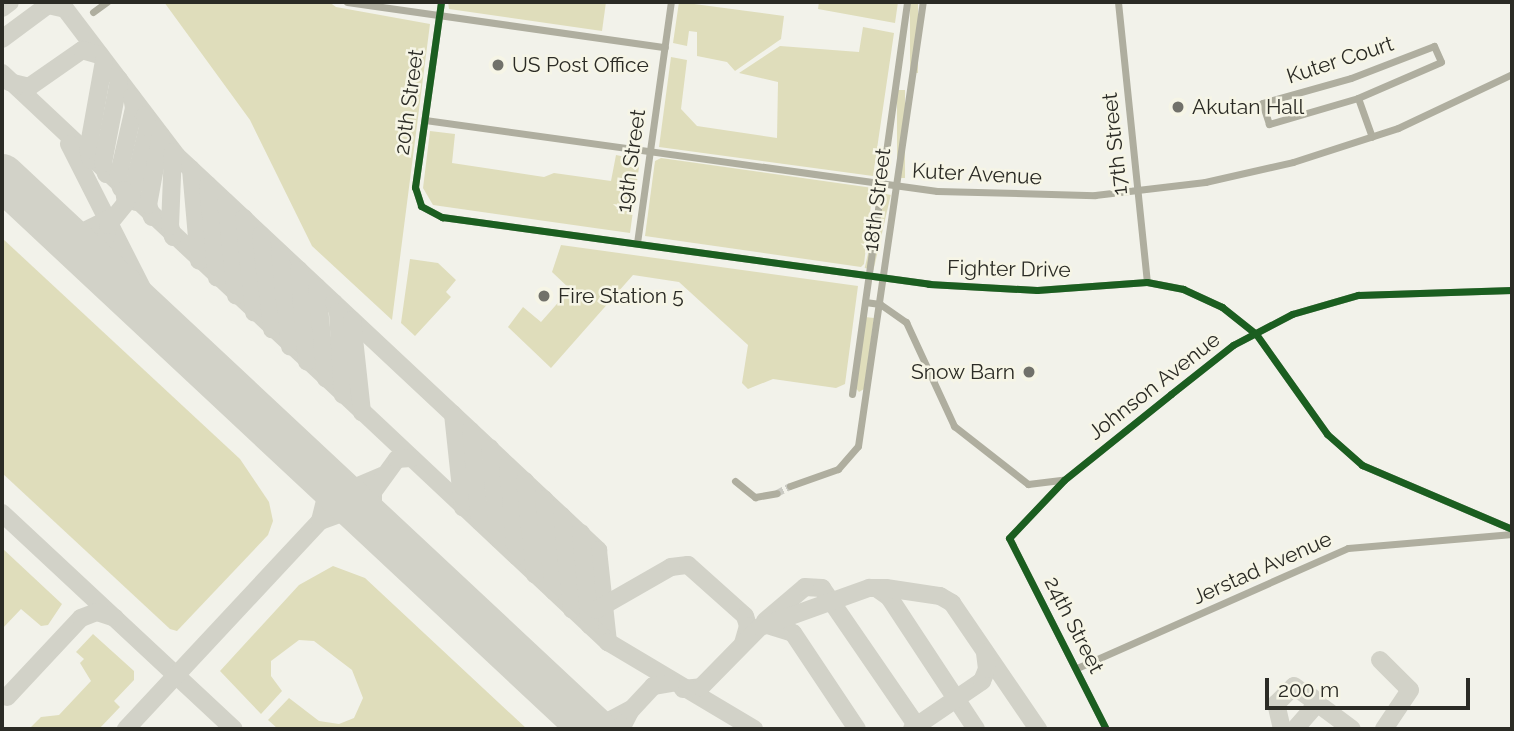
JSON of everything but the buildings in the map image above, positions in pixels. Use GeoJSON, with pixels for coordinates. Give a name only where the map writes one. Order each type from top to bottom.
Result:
{"type":"FeatureCollection","features":[{"type":"Feature","properties":{"kind":"street"},"geometry":{"type":"LineString","coordinates":[[93,12],[107,2]]}},
{"type":"Feature","properties":{"kind":"street"},"geometry":{"type":"LineString","coordinates":[[347,2],[665,47]]}},
{"type":"Feature","properties":{"kind":"street","name":"20th Street"},"geometry":{"type":"LineString","coordinates":[[421,206],[415,187],[441,2]]}},
{"type":"Feature","properties":{"kind":"street","name":"19th Street"},"geometry":{"type":"LineString","coordinates":[[637,243],[671,2]]}},
{"type":"Feature","properties":{"kind":"street","name":"18th Street"},"geometry":{"type":"LineString","coordinates":[[852,394],[906,2]]}},
{"type":"Feature","properties":{"kind":"street","name":"18th Street"},"geometry":{"type":"LineString","coordinates":[[790,486],[838,469],[854,455],[886,279],[895,186],[923,2]]}},
{"type":"Feature","properties":{"kind":"street","name":"17th Street"},"geometry":{"type":"LineString","coordinates":[[1118,2],[1147,282]]}},
{"type":"Feature","properties":{"kind":"street","name":"Kuter Court"},"geometry":{"type":"LineString","coordinates":[[1434,46],[1441,62],[1358,98],[1269,124],[1262,103],[1351,78],[1434,46]]}},
{"type":"Feature","properties":{"kind":"street","name":"Kuter Avenue"},"geometry":{"type":"LineString","coordinates":[[425,120],[880,184],[984,195],[1137,191],[1251,173],[1372,137],[1512,74]]}},
{"type":"Feature","properties":{"kind":"street"},"geometry":{"type":"LineString","coordinates":[[896,79],[911,80]]}},
{"type":"Feature","properties":{"kind":"street","name":"Kuter Court"},"geometry":{"type":"LineString","coordinates":[[1358,98],[1372,137]]}},
{"type":"Feature","properties":{"kind":"street","name":"Fighter Drive"},"geometry":{"type":"LineString","coordinates":[[421,206],[442,217],[868,277],[1037,290],[1147,282],[1202,297],[1256,334],[1327,434],[1362,465],[1512,529]]}},
{"type":"Feature","properties":{"kind":"street","name":"Johnson Avenue"},"geometry":{"type":"LineString","coordinates":[[1009,538],[1064,480],[1233,345],[1292,314],[1358,295],[1512,290]]}},
{"type":"Feature","properties":{"kind":"street"},"geometry":{"type":"LineString","coordinates":[[865,302],[880,304],[906,322],[954,426],[1028,484],[1064,480]]}},
{"type":"Feature","properties":{"kind":"street"},"geometry":{"type":"LineString","coordinates":[[735,481],[755,497],[778,493]]}},
{"type":"Feature","properties":{"kind":"street","name":"Jerstad Avenue"},"geometry":{"type":"LineString","coordinates":[[1077,668],[1348,548],[1512,534]]}},
{"type":"Feature","properties":{"kind":"street","name":"24th Street"},"geometry":{"type":"LineString","coordinates":[[1009,538],[1106,729]]}},
{"type":"Feature","properties":{"kind":"shaded area"},"geometry":{"type":"Polygon","coordinates":[[[164,2],[329,2],[336,7],[430,24],[392,320],[312,246],[250,120],[164,2]]]}},
{"type":"Feature","properties":{"kind":"shaded area"},"geometry":{"type":"Polygon","coordinates":[[[448,2],[606,2],[602,31],[449,9],[448,2]]]}},
{"type":"Feature","properties":{"kind":"shaded area"},"geometry":{"type":"Polygon","coordinates":[[[679,2],[784,16],[781,39],[735,71],[727,62],[697,56],[697,32],[689,31],[687,46],[673,43],[679,2]]]}},
{"type":"Feature","properties":{"kind":"shaded area"},"geometry":{"type":"Polygon","coordinates":[[[819,2],[898,2],[895,23],[818,9],[819,2]]]}},
{"type":"Feature","properties":{"kind":"shaded area"},"geometry":{"type":"Polygon","coordinates":[[[910,2],[918,2],[918,73],[910,73],[910,2]]]}},
{"type":"Feature","properties":{"kind":"shaded area"},"geometry":{"type":"Polygon","coordinates":[[[863,27],[894,33],[873,176],[659,147],[671,57],[687,60],[681,109],[697,126],[777,138],[778,82],[739,73],[780,46],[859,52],[863,27]]]}},
{"type":"Feature","properties":{"kind":"shaded area"},"geometry":{"type":"Polygon","coordinates":[[[897,90],[905,90],[905,178],[897,178],[897,90]]]}},
{"type":"Feature","properties":{"kind":"shaded area"},"geometry":{"type":"Polygon","coordinates":[[[430,131],[455,134],[452,163],[544,177],[554,173],[611,181],[616,155],[640,160],[630,233],[433,205],[423,188],[430,131]]]}},
{"type":"Feature","properties":{"kind":"shaded area"},"geometry":{"type":"Polygon","coordinates":[[[661,158],[873,188],[864,264],[861,267],[645,236],[655,161],[661,158]]]}},
{"type":"Feature","properties":{"kind":"shaded area"},"geometry":{"type":"Polygon","coordinates":[[[882,193],[891,195],[873,270],[865,268],[882,193]]]}},
{"type":"Feature","properties":{"kind":"shaded area"},"geometry":{"type":"Polygon","coordinates":[[[2,238],[240,459],[269,502],[273,521],[268,535],[177,631],[170,629],[2,473],[2,238]]]}},
{"type":"Feature","properties":{"kind":"shaded area"},"geometry":{"type":"Polygon","coordinates":[[[561,245],[858,286],[845,384],[836,388],[773,379],[748,389],[742,383],[748,345],[679,282],[633,275],[551,368],[508,327],[523,307],[541,322],[570,289],[552,272],[561,245]]]}},
{"type":"Feature","properties":{"kind":"shaded area"},"geometry":{"type":"Polygon","coordinates":[[[410,259],[438,263],[456,280],[446,292],[451,297],[415,336],[401,323],[410,259]]]}},
{"type":"Feature","properties":{"kind":"shaded area"},"geometry":{"type":"Polygon","coordinates":[[[865,317],[874,318],[864,389],[859,392],[855,387],[865,317]]]}},
{"type":"Feature","properties":{"kind":"shaded area"},"geometry":{"type":"Polygon","coordinates":[[[2,548],[62,604],[48,625],[41,626],[21,609],[2,629],[2,548]]]}},
{"type":"Feature","properties":{"kind":"shaded area"},"geometry":{"type":"Polygon","coordinates":[[[333,566],[365,578],[527,729],[278,729],[268,720],[289,698],[319,721],[339,724],[354,718],[363,698],[352,670],[314,641],[299,640],[271,661],[271,676],[282,691],[261,714],[220,671],[299,585],[333,566]]]}},
{"type":"Feature","properties":{"kind":"shaded area"},"geometry":{"type":"Polygon","coordinates":[[[93,634],[134,671],[134,680],[114,701],[120,707],[99,729],[29,729],[41,717],[59,715],[91,681],[80,663],[84,659],[76,652],[93,634]]]}},
{"type":"Feature","properties":{"kind":"taxiway"},"geometry":{"type":"LineString","coordinates":[[2,8],[10,2]]}},
{"type":"Feature","properties":{"kind":"taxiway"},"geometry":{"type":"LineString","coordinates":[[60,2],[177,156],[598,550],[608,642]]}},
{"type":"Feature","properties":{"kind":"taxiway"},"geometry":{"type":"LineString","coordinates":[[2,39],[48,5],[65,9]]}},
{"type":"Feature","properties":{"kind":"taxiway"},"geometry":{"type":"LineString","coordinates":[[9,82],[29,87],[82,50],[100,55]]}},
{"type":"Feature","properties":{"kind":"taxiway"},"geometry":{"type":"LineString","coordinates":[[91,160],[88,150],[104,61]]}},
{"type":"Feature","properties":{"kind":"taxiway"},"geometry":{"type":"LineString","coordinates":[[2,73],[608,642],[754,729]]}},
{"type":"Feature","properties":{"kind":"taxiway"},"geometry":{"type":"LineString","coordinates":[[106,174],[103,163],[119,80]]}},
{"type":"Feature","properties":{"kind":"taxiway"},"geometry":{"type":"LineString","coordinates":[[121,188],[118,178],[134,108],[132,97]]}},
{"type":"Feature","properties":{"kind":"taxiway"},"geometry":{"type":"LineString","coordinates":[[136,202],[132,194],[148,127],[145,115]]}},
{"type":"Feature","properties":{"kind":"taxiway"},"geometry":{"type":"LineString","coordinates":[[152,217],[148,205],[161,135]]}},
{"type":"Feature","properties":{"kind":"taxiway"},"geometry":{"type":"LineString","coordinates":[[69,144],[162,327]]}},
{"type":"Feature","properties":{"kind":"taxiway"},"geometry":{"type":"LineString","coordinates":[[173,152],[170,226],[173,237]]}},
{"type":"Feature","properties":{"kind":"taxiway"},"geometry":{"type":"LineString","coordinates":[[191,169],[199,261]]}},
{"type":"Feature","properties":{"kind":"taxiway"},"geometry":{"type":"LineString","coordinates":[[208,185],[217,278]]}},
{"type":"Feature","properties":{"kind":"taxiway"},"geometry":{"type":"LineString","coordinates":[[119,287],[107,269],[103,249],[108,225],[126,203],[124,190]]}},
{"type":"Feature","properties":{"kind":"taxiway"},"geometry":{"type":"LineString","coordinates":[[226,202],[236,295]]}},
{"type":"Feature","properties":{"kind":"taxiway"},"geometry":{"type":"LineString","coordinates":[[43,216],[69,232],[80,233],[111,218]]}},
{"type":"Feature","properties":{"kind":"taxiway"},"geometry":{"type":"LineString","coordinates":[[244,218],[254,312]]}},
{"type":"Feature","properties":{"kind":"taxiway"},"geometry":{"type":"LineString","coordinates":[[261,235],[272,329]]}},
{"type":"Feature","properties":{"kind":"taxiway"},"geometry":{"type":"LineString","coordinates":[[280,253],[290,346]]}},
{"type":"Feature","properties":{"kind":"taxiway"},"geometry":{"type":"LineString","coordinates":[[299,270],[307,362]]}},
{"type":"Feature","properties":{"kind":"taxiway"},"geometry":{"type":"LineString","coordinates":[[317,287],[326,379]]}},
{"type":"Feature","properties":{"kind":"taxiway"},"geometry":{"type":"LineString","coordinates":[[334,303],[338,312],[343,395]]}},
{"type":"Feature","properties":{"kind":"taxiway"},"geometry":{"type":"LineString","coordinates":[[352,320],[362,412]]}},
{"type":"Feature","properties":{"kind":"taxiway"},"geometry":{"type":"LineString","coordinates":[[453,414],[463,507]]}},
{"type":"Feature","properties":{"kind":"taxiway"},"geometry":{"type":"LineString","coordinates":[[471,431],[480,522]]}},
{"type":"Feature","properties":{"kind":"taxiway"},"geometry":{"type":"LineString","coordinates":[[490,448],[499,540]]}},
{"type":"Feature","properties":{"kind":"taxiway"},"geometry":{"type":"LineString","coordinates":[[386,536],[373,512],[373,492],[397,459],[411,458]]}},
{"type":"Feature","properties":{"kind":"taxiway"},"geometry":{"type":"LineString","coordinates":[[508,466],[517,557]]}},
{"type":"Feature","properties":{"kind":"taxiway"},"geometry":{"type":"LineString","coordinates":[[126,729],[320,521],[327,493],[312,467]]}},
{"type":"Feature","properties":{"kind":"taxiway"},"geometry":{"type":"LineString","coordinates":[[319,474],[351,489],[382,476]]}},
{"type":"Feature","properties":{"kind":"taxiway"},"geometry":{"type":"LineString","coordinates":[[525,481],[535,574]]}},
{"type":"Feature","properties":{"kind":"taxiway"},"geometry":{"type":"LineString","coordinates":[[544,499],[554,591]]}},
{"type":"Feature","properties":{"kind":"taxiway"},"geometry":{"type":"LineString","coordinates":[[320,521],[345,512],[371,522]]}},
{"type":"Feature","properties":{"kind":"taxiway"},"geometry":{"type":"LineString","coordinates":[[2,513],[234,729]]}},
{"type":"Feature","properties":{"kind":"taxiway"},"geometry":{"type":"LineString","coordinates":[[562,516],[572,609]]}},
{"type":"Feature","properties":{"kind":"taxiway"},"geometry":{"type":"LineString","coordinates":[[581,533],[590,626]]}},
{"type":"Feature","properties":{"kind":"taxiway"},"geometry":{"type":"LineString","coordinates":[[596,610],[671,567],[688,565],[745,616],[748,626],[743,643]]}},
{"type":"Feature","properties":{"kind":"taxiway"},"geometry":{"type":"LineString","coordinates":[[765,621],[805,587],[822,588],[919,729]]}},
{"type":"Feature","properties":{"kind":"taxiway"},"geometry":{"type":"LineString","coordinates":[[683,689],[701,687],[760,627],[869,588],[886,588],[940,596],[952,603],[1038,729]]}},
{"type":"Feature","properties":{"kind":"taxiway"},"geometry":{"type":"LineString","coordinates":[[876,588],[889,597],[976,729]]}},
{"type":"Feature","properties":{"kind":"taxiway"},"geometry":{"type":"LineString","coordinates":[[7,697],[81,618],[97,612],[115,618]]}},
{"type":"Feature","properties":{"kind":"taxiway"},"geometry":{"type":"LineString","coordinates":[[767,625],[793,633],[857,729]]}},
{"type":"Feature","properties":{"kind":"taxiway"},"geometry":{"type":"LineString","coordinates":[[912,729],[982,681],[987,669],[985,652]]}},
{"type":"Feature","properties":{"kind":"taxiway"},"geometry":{"type":"LineString","coordinates":[[1380,660],[1410,690],[1384,729]]}},
{"type":"Feature","properties":{"kind":"taxiway"},"geometry":{"type":"LineString","coordinates":[[621,729],[630,711],[653,686],[671,683]]}},
{"type":"Feature","properties":{"kind":"taxiway"},"geometry":{"type":"LineString","coordinates":[[1282,729],[1276,704],[1294,686],[1352,729]]}},
{"type":"Feature","properties":{"kind":"taxiway"},"geometry":{"type":"LineString","coordinates":[[1295,729],[1314,707],[1312,697]]}},
{"type":"Feature","properties":{"kind":"taxiway"},"geometry":{"type":"LineString","coordinates":[[580,717],[607,722],[630,710]]}},
{"type":"Feature","properties":{"kind":"runway"},"geometry":{"type":"LineString","coordinates":[[2,177],[593,729]]}},
{"type":"Feature","properties":{"kind":"tunnel"},"geometry":{"type":"LineString","coordinates":[[777,493],[790,486]]}},
{"type":"Feature","properties":{"kind":"cycle path"},"geometry":{"type":"LineString","coordinates":[[441,2],[415,187],[421,206],[442,217],[929,284],[1037,290],[1147,282],[1183,289],[1222,307],[1256,334],[1327,434],[1362,465],[1512,529]]}},
{"type":"Feature","properties":{"kind":"cycle path"},"geometry":{"type":"LineString","coordinates":[[1106,729],[1009,538],[1064,480],[1171,394],[1233,345],[1292,314],[1358,295],[1512,290]]}},
{"type":"Feature","properties":{"kind":"place","name":"US Post Office"},"geometry":{"type":"Point","coordinates":[498,65]}},
{"type":"Feature","properties":{"kind":"place","name":"Akutan Hall"},"geometry":{"type":"Point","coordinates":[1178,107]}},
{"type":"Feature","properties":{"kind":"place","name":"Fire Station 5"},"geometry":{"type":"Point","coordinates":[544,296]}},
{"type":"Feature","properties":{"kind":"place","name":"Snow Barn"},"geometry":{"type":"Point","coordinates":[1029,372]}}]}
